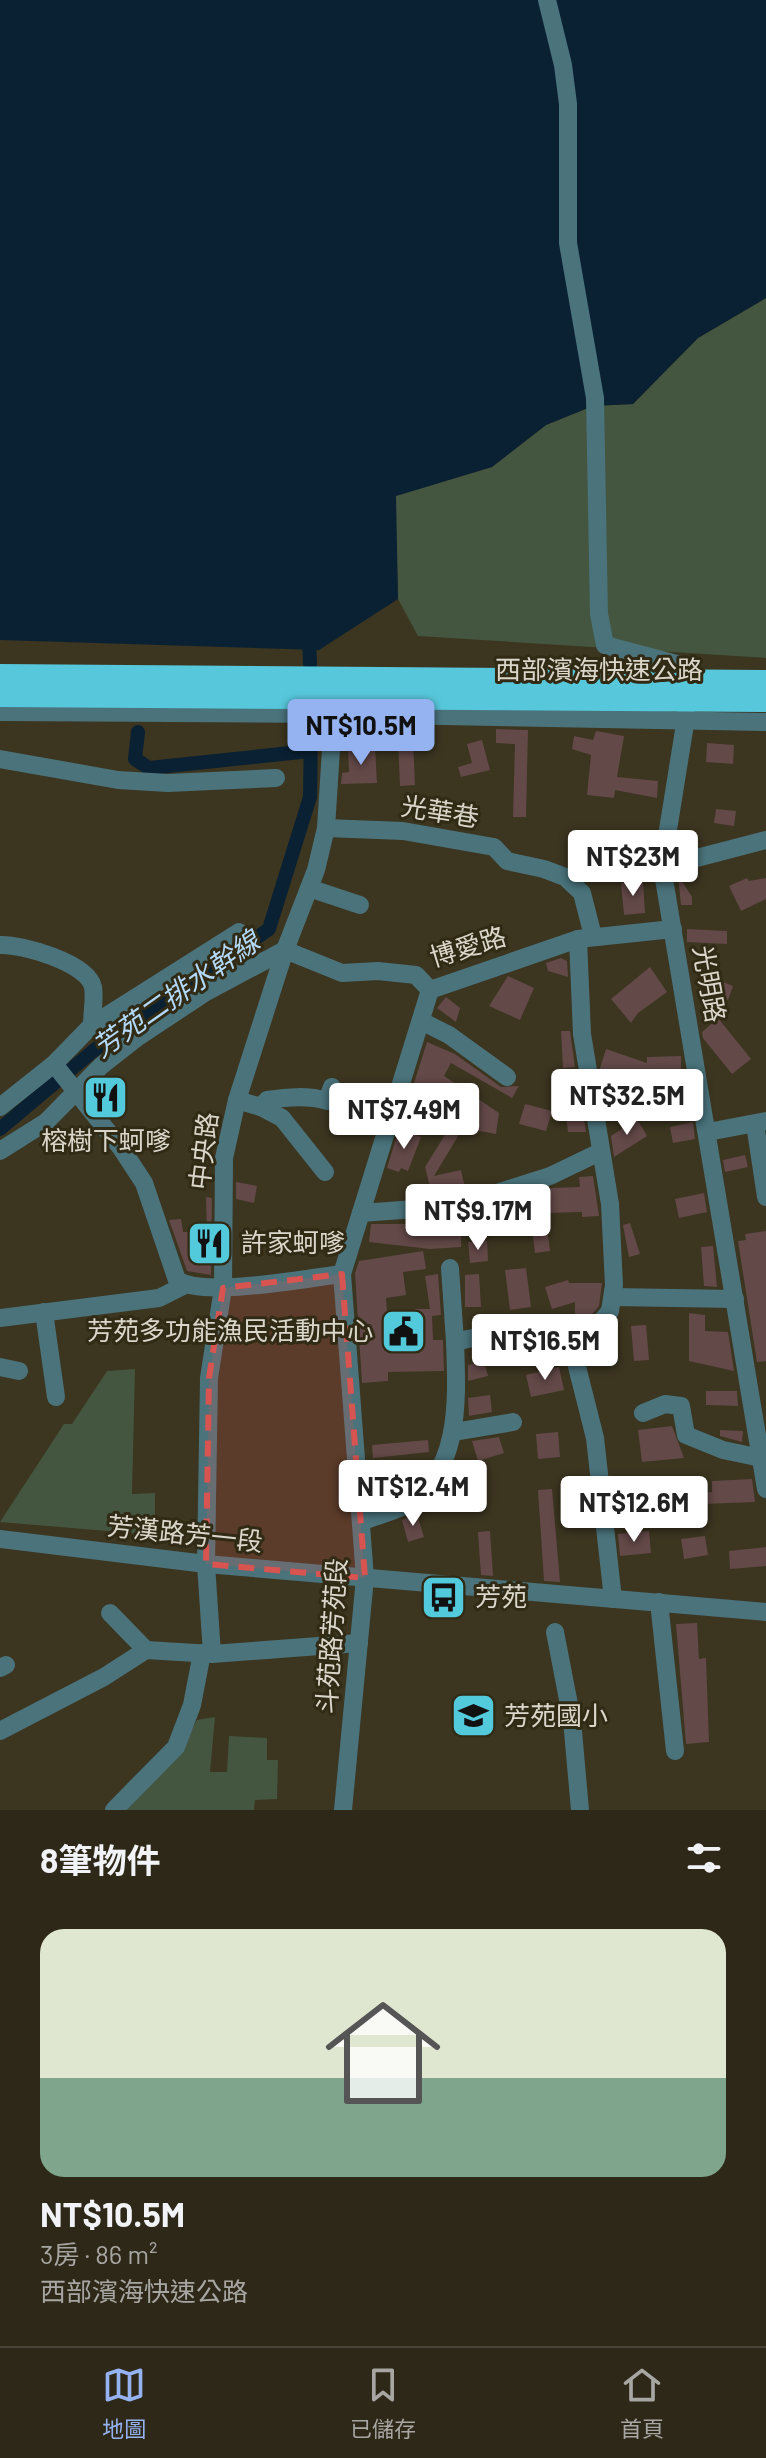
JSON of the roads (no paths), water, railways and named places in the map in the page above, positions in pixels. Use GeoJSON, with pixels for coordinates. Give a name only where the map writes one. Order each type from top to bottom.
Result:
{"type":"FeatureCollection","features":[{"type":"Feature","properties":{"kind":"highway","name":"西部濱海快速公路"},"geometry":{"type":"LineString","coordinates":[[0,676],[766,682]]}},
{"type":"Feature","properties":{"kind":"highway","name":"西部濱海快速公路"},"geometry":{"type":"LineString","coordinates":[[0,695],[766,700]]}},
{"type":"Feature","properties":{"kind":"street","name":"光明路"},"geometry":{"type":"LineString","coordinates":[[547,0],[563,65],[568,104],[568,243],[595,398],[599,614],[605,645],[684,666],[686,718],[662,867],[766,1489]]}},
{"type":"Feature","properties":{"kind":"street","name":"中央路"},"geometry":{"type":"LineString","coordinates":[[114,1810],[176,1747],[207,1654],[209,1378],[223,1288],[224,1158],[237,1100],[285,950],[309,888],[326,828],[336,668]]}},
{"type":"Feature","properties":{"kind":"street"},"geometry":{"type":"LineString","coordinates":[[0,712],[686,718],[766,722]]}},
{"type":"Feature","properties":{"kind":"street"},"geometry":{"type":"LineString","coordinates":[[0,759],[118,780],[168,783],[276,778]]}},
{"type":"Feature","properties":{"kind":"street","name":"光華巷"},"geometry":{"type":"LineString","coordinates":[[326,828],[403,831],[494,847],[507,861],[565,877],[582,893],[586,938],[582,1034],[610,1204],[613,1297]]}},
{"type":"Feature","properties":{"kind":"street"},"geometry":{"type":"LineString","coordinates":[[662,867],[766,840]]}},
{"type":"Feature","properties":{"kind":"street"},"geometry":{"type":"LineString","coordinates":[[309,888],[360,905]]}},
{"type":"Feature","properties":{"kind":"street","name":"博愛路"},"geometry":{"type":"LineString","coordinates":[[285,950],[342,973],[416,975],[430,990],[586,938],[673,929]]}},
{"type":"Feature","properties":{"kind":"street"},"geometry":{"type":"LineString","coordinates":[[0,1107],[54,1064],[92,1025],[239,932]]}},
{"type":"Feature","properties":{"kind":"street"},"geometry":{"type":"LineString","coordinates":[[0,945],[14,944],[80,967],[93,985],[92,1025]]}},
{"type":"Feature","properties":{"kind":"street"},"geometry":{"type":"LineString","coordinates":[[0,1151],[46,1122],[76,1095],[101,1066],[138,1037],[206,992],[285,950]]}},
{"type":"Feature","properties":{"kind":"street"},"geometry":{"type":"LineString","coordinates":[[54,1064],[121,1148],[144,1183],[177,1280],[185,1285],[223,1288],[342,1274],[430,990]]}},
{"type":"Feature","properties":{"kind":"street"},"geometry":{"type":"LineString","coordinates":[[421,1021],[449,1035],[507,1077]]}},
{"type":"Feature","properties":{"kind":"street"},"geometry":{"type":"LineString","coordinates":[[261,1107],[267,1100],[279,1098],[312,1096],[327,1101],[332,1087]]}},
{"type":"Feature","properties":{"kind":"street"},"geometry":{"type":"LineString","coordinates":[[237,1100],[261,1107],[282,1118],[325,1172]]}},
{"type":"Feature","properties":{"kind":"street"},"geometry":{"type":"LineString","coordinates":[[708,1132],[761,1123],[766,1197]]}},
{"type":"Feature","properties":{"kind":"street"},"geometry":{"type":"LineString","coordinates":[[361,1213],[456,1206],[550,1176],[600,1152]]}},
{"type":"Feature","properties":{"kind":"street"},"geometry":{"type":"LineString","coordinates":[[363,1521],[404,1506],[431,1486],[454,1432],[455,1342],[450,1268]]}},
{"type":"Feature","properties":{"kind":"street","name":"斗苑路芳苑段"},"geometry":{"type":"LineString","coordinates":[[342,1274],[365,1578],[343,1810]]}},
{"type":"Feature","properties":{"kind":"street"},"geometry":{"type":"LineString","coordinates":[[0,1318],[159,1298],[185,1285]]}},
{"type":"Feature","properties":{"kind":"street"},"geometry":{"type":"LineString","coordinates":[[455,1342],[511,1329],[569,1335],[593,1331],[610,1311],[613,1297],[735,1299]]}},
{"type":"Feature","properties":{"kind":"street"},"geometry":{"type":"LineString","coordinates":[[44,1312],[56,1397]]}},
{"type":"Feature","properties":{"kind":"street"},"geometry":{"type":"LineString","coordinates":[[569,1335],[595,1438],[613,1599]]}},
{"type":"Feature","properties":{"kind":"street"},"geometry":{"type":"LineString","coordinates":[[0,1367],[19,1371]]}},
{"type":"Feature","properties":{"kind":"street"},"geometry":{"type":"LineString","coordinates":[[643,1413],[665,1404],[681,1406],[686,1435],[723,1450],[761,1458]]}},
{"type":"Feature","properties":{"kind":"street"},"geometry":{"type":"LineString","coordinates":[[454,1432],[513,1422]]}},
{"type":"Feature","properties":{"kind":"street","name":"芳漢路芳一段"},"geometry":{"type":"LineString","coordinates":[[0,1539],[206,1564],[766,1612]]}},
{"type":"Feature","properties":{"kind":"street"},"geometry":{"type":"LineString","coordinates":[[659,1602],[675,1751]]}},
{"type":"Feature","properties":{"kind":"street"},"geometry":{"type":"LineString","coordinates":[[110,1613],[146,1650]]}},
{"type":"Feature","properties":{"kind":"street"},"geometry":{"type":"LineString","coordinates":[[555,1632],[572,1720],[580,1810]]}},
{"type":"Feature","properties":{"kind":"street"},"geometry":{"type":"LineString","coordinates":[[0,1731],[104,1677],[146,1650],[207,1654],[359,1643]]}},
{"type":"Feature","properties":{"kind":"water"},"geometry":{"type":"Polygon","coordinates":[[[0,0],[766,0],[766,298],[698,338],[633,404],[593,406],[546,425],[492,467],[396,496],[398,599],[319,650],[0,640],[0,0]]]}},
{"type":"Feature","properties":{"kind":"waterway"},"geometry":{"type":"LineString","coordinates":[[309,633],[310,664]]}},
{"type":"Feature","properties":{"kind":"waterway","name":"芳苑二排水幹線"},"geometry":{"type":"LineString","coordinates":[[0,1129],[93,1051],[269,929],[310,797],[311,731]]}},
{"type":"Feature","properties":{"kind":"waterway"},"geometry":{"type":"LineString","coordinates":[[138,732],[135,759],[149,768],[310,751]]}},
{"type":"Feature","properties":{"kind":"place","name":"榕樹下蚵嗲"},"geometry":{"type":"Point","coordinates":[106,1098]}},
{"type":"Feature","properties":{"kind":"place","name":"許家蚵嗲"},"geometry":{"type":"Point","coordinates":[210,1243]}},
{"type":"Feature","properties":{"kind":"place","name":"芳苑多功能漁民活動中心"},"geometry":{"type":"Point","coordinates":[404,1331]}},
{"type":"Feature","properties":{"kind":"place","name":"芳苑"},"geometry":{"type":"Point","coordinates":[444,1597]}},
{"type":"Feature","properties":{"kind":"place","name":"芳苑國小"},"geometry":{"type":"Point","coordinates":[473,1716]}}]}
